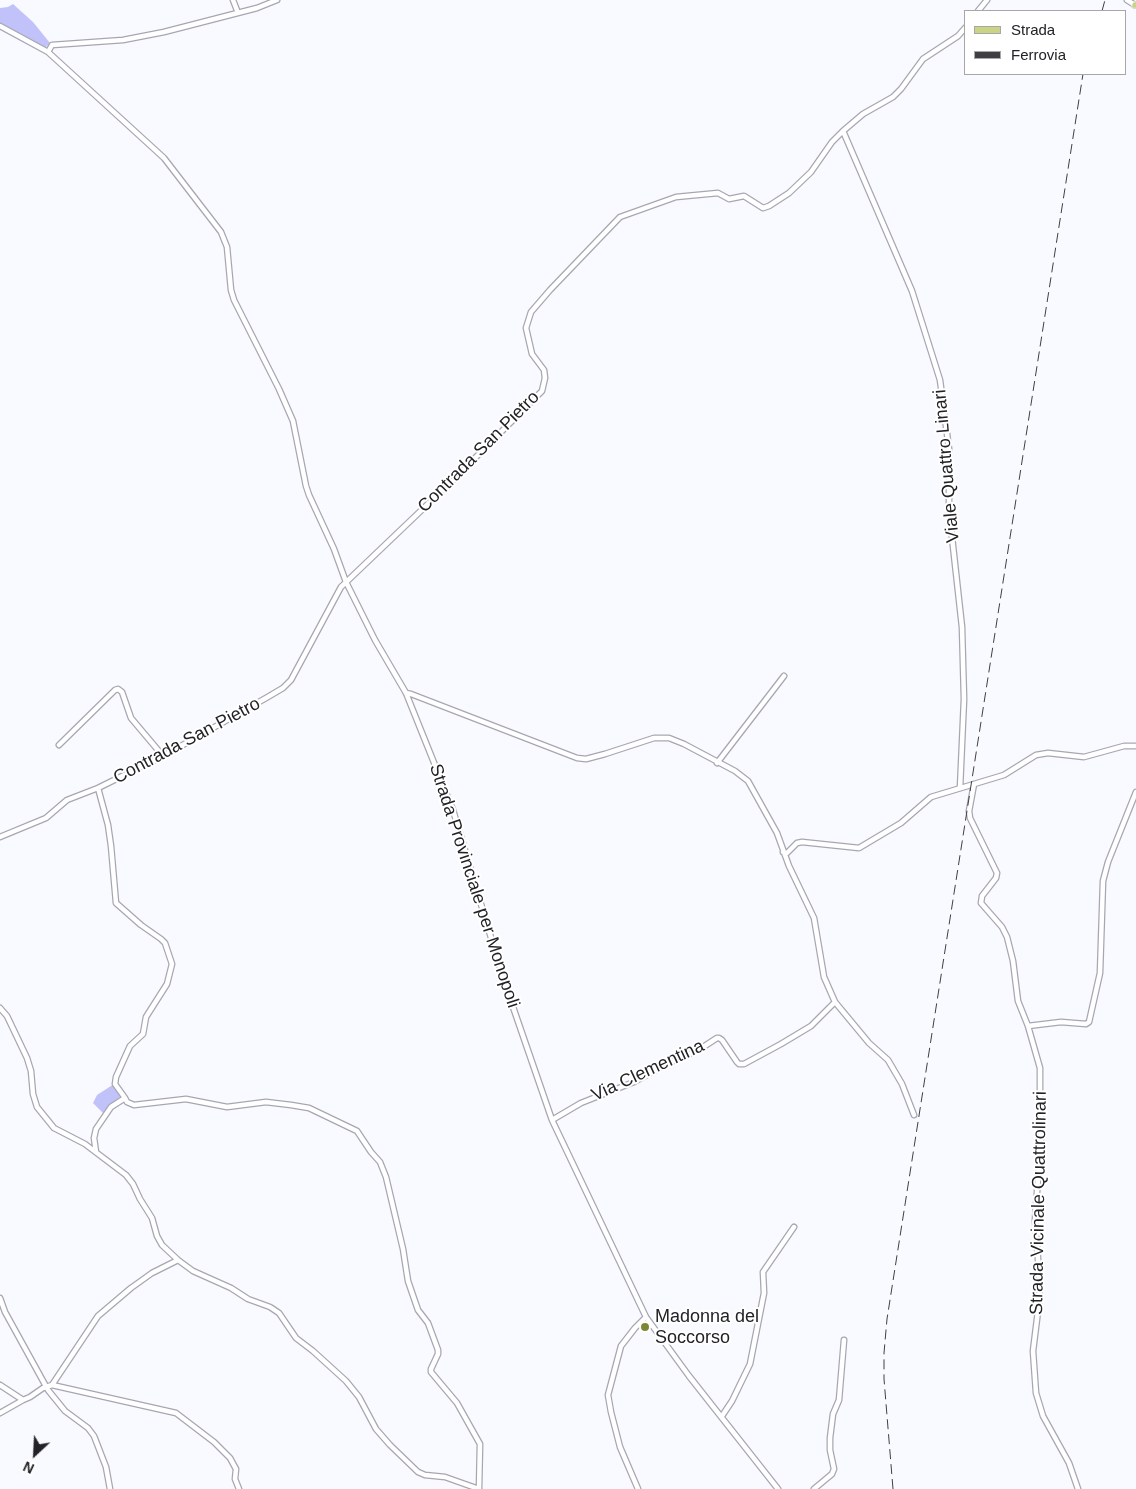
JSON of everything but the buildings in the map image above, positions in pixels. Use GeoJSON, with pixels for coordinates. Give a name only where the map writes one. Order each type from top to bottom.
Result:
{"type":"FeatureCollection","features":[{"type":"Feature","properties":{"kind":"street"},"geometry":{"type":"LineString","coordinates":[[233,0],[238,13]]}},
{"type":"Feature","properties":{"kind":"street"},"geometry":{"type":"LineString","coordinates":[[48,52],[52,45],[123,40],[164,32],[266,6],[278,0]]}},
{"type":"Feature","properties":{"kind":"street"},"geometry":{"type":"LineString","coordinates":[[979,10],[988,0]]}},
{"type":"Feature","properties":{"kind":"street"},"geometry":{"type":"LineString","coordinates":[[1127,0],[1136,5]]}},
{"type":"Feature","properties":{"kind":"street","name":"Strada Provinciale per Monopoli"},"geometry":{"type":"LineString","coordinates":[[0,26],[48,52],[164,158],[221,232],[227,247],[231,290],[234,300],[293,421],[306,486],[334,549],[346,582],[375,640],[406,693],[453,810],[503,978],[552,1120],[646,1317],[688,1376],[722,1416],[778,1489]]}},
{"type":"Feature","properties":{"kind":"street","name":"Contrada San Pietro"},"geometry":{"type":"LineString","coordinates":[[0,837],[46,818],[67,800],[98,788],[163,756],[283,688],[291,680],[330,606],[346,582],[540,394],[544,386],[544,370],[532,354],[526,328],[531,312],[620,217],[676,197],[718,193],[728,199],[744,196],[766,208],[789,193],[811,172],[843,131],[863,114],[901,89],[923,58],[958,36],[964,29]]}},
{"type":"Feature","properties":{"kind":"street","name":"Viale Quattro Linari"},"geometry":{"type":"LineString","coordinates":[[843,131],[912,290],[940,380],[949,450],[949,510],[962,627],[964,699],[960,788]]}},
{"type":"Feature","properties":{"kind":"street"},"geometry":{"type":"LineString","coordinates":[[717,763],[784,676]]}},
{"type":"Feature","properties":{"kind":"street"},"geometry":{"type":"LineString","coordinates":[[59,745],[118,689],[122,692],[131,718],[163,756]]}},
{"type":"Feature","properties":{"kind":"street"},"geometry":{"type":"LineString","coordinates":[[406,693],[577,758],[586,759],[659,737],[681,742],[735,771],[751,784],[777,833],[783,852],[816,924],[824,977],[835,1002],[869,1042],[892,1065],[902,1084],[914,1115]]}},
{"type":"Feature","properties":{"kind":"street"},"geometry":{"type":"LineString","coordinates":[[783,852],[788,853],[797,843],[802,842],[843,848],[859,848],[901,823],[931,797],[1004,775],[1031,757],[1040,754],[1084,757],[1124,746],[1136,746]]}},
{"type":"Feature","properties":{"kind":"street","name":"Strada Vicinale Quattrolinari"},"geometry":{"type":"LineString","coordinates":[[974,784],[969,815],[997,873],[996,878],[982,896],[981,903],[1002,927],[1007,937],[1014,961],[1018,1001],[1028,1026],[1040,1068],[1040,1113],[1042,1124],[1035,1220],[1040,1285],[1034,1351],[1036,1393],[1043,1416],[1070,1464],[1078,1489]]}},
{"type":"Feature","properties":{"kind":"street"},"geometry":{"type":"LineString","coordinates":[[0,1008],[8,1016],[27,1058],[37,1107],[54,1128],[96,1152],[130,1179],[152,1218],[159,1242],[193,1271],[279,1313],[296,1338],[346,1381],[359,1397],[376,1429],[418,1472],[425,1475],[445,1476],[479,1489],[480,1444],[457,1403],[431,1372],[438,1350],[428,1323],[418,1310],[408,1281],[403,1249],[386,1177],[380,1162],[371,1152],[360,1134],[301,1106],[266,1102],[227,1108],[186,1099],[134,1105],[127,1102],[115,1084],[116,1077],[130,1046],[143,1034],[146,1017],[167,984],[172,964],[165,943],[140,925],[116,903],[109,832],[98,788]]}},
{"type":"Feature","properties":{"kind":"street"},"geometry":{"type":"LineString","coordinates":[[1028,1026],[1061,1022],[1086,1024],[1089,1022],[1100,973],[1104,881],[1108,862],[1136,792]]}},
{"type":"Feature","properties":{"kind":"street","name":"Via Clementina"},"geometry":{"type":"LineString","coordinates":[[552,1120],[581,1103],[634,1082],[671,1062],[697,1051],[716,1038],[722,1040],[739,1064],[744,1064],[815,1023],[835,1002]]}},
{"type":"Feature","properties":{"kind":"street"},"geometry":{"type":"LineString","coordinates":[[96,1152],[94,1138],[96,1129],[111,1107],[125,1098]]}},
{"type":"Feature","properties":{"kind":"street"},"geometry":{"type":"LineString","coordinates":[[722,1416],[728,1409],[749,1368],[764,1294],[763,1272],[794,1227]]}},
{"type":"Feature","properties":{"kind":"street"},"geometry":{"type":"LineString","coordinates":[[52,1385],[98,1316],[137,1284],[178,1260]]}},
{"type":"Feature","properties":{"kind":"street"},"geometry":{"type":"LineString","coordinates":[[0,1298],[4,1312],[46,1386],[65,1411],[91,1431],[106,1467],[110,1489]]}},
{"type":"Feature","properties":{"kind":"street"},"geometry":{"type":"LineString","coordinates":[[638,1489],[620,1447],[608,1395],[621,1346],[646,1317]]}},
{"type":"Feature","properties":{"kind":"street"},"geometry":{"type":"LineString","coordinates":[[814,1489],[832,1474],[834,1469],[830,1450],[830,1438],[833,1414],[839,1400],[844,1340]]}},
{"type":"Feature","properties":{"kind":"street"},"geometry":{"type":"LineString","coordinates":[[0,1385],[23,1400]]}},
{"type":"Feature","properties":{"kind":"street"},"geometry":{"type":"LineString","coordinates":[[0,1413],[46,1386],[52,1385],[159,1408],[179,1415],[214,1442],[230,1458],[236,1469],[235,1479],[239,1489]]}},
{"type":"Feature","properties":{"kind":"shaded area"},"geometry":{"type":"Polygon","coordinates":[[[13,4],[33,22],[50,43],[45,48],[0,24],[0,8],[13,4]]]}},
{"type":"Feature","properties":{"kind":"shaded area"},"geometry":{"type":"Polygon","coordinates":[[[114,1084],[121,1093],[121,1096],[104,1114],[93,1103],[97,1095],[114,1084]]]}},
{"type":"Feature","properties":{"kind":"railway"},"geometry":{"type":"LineString","coordinates":[[1102,10],[1105,0]]}},
{"type":"Feature","properties":{"kind":"railway"},"geometry":{"type":"LineString","coordinates":[[893,1489],[884,1379],[887,1319],[1083,75]]}},
{"type":"Feature","properties":{"kind":"place","name":"Madonna del Soccorso"},"geometry":{"type":"Point","coordinates":[645,1327]}}]}
